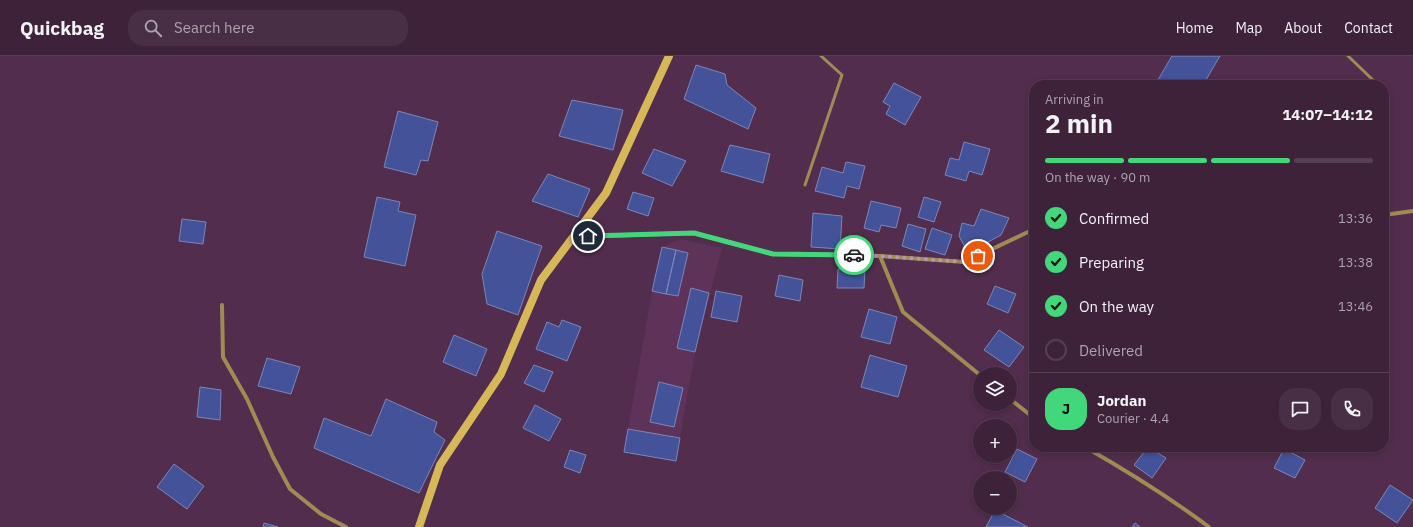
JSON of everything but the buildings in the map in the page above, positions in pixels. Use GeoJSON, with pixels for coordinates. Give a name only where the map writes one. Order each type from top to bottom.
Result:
{"type":"FeatureCollection","features":[{"type":"Feature","properties":{"kind":"main road"},"geometry":{"type":"LineString","coordinates":[[419,527],[440,465],[501,374],[541,280],[606,193],[669,56]]}},
{"type":"Feature","properties":{"kind":"street"},"geometry":{"type":"LineString","coordinates":[[1389,214],[1413,211]]}},
{"type":"Feature","properties":{"kind":"street"},"geometry":{"type":"LineString","coordinates":[[573,237],[694,233],[773,254],[880,256],[965,262],[1029,231]]}},
{"type":"Feature","properties":{"kind":"street"},"geometry":{"type":"LineString","coordinates":[[880,256],[903,312],[973,368]]}},
{"type":"Feature","properties":{"kind":"street"},"geometry":{"type":"LineString","coordinates":[[222,305],[223,357],[247,399],[273,457],[290,489],[321,514],[346,527]]}},
{"type":"Feature","properties":{"kind":"street"},"geometry":{"type":"LineString","coordinates":[[1017,405],[1029,414]]}},
{"type":"Feature","properties":{"kind":"street"},"geometry":{"type":"LineString","coordinates":[[1094,452],[1112,462],[1209,527]]}},
{"type":"Feature","properties":{"kind":"lane"},"geometry":{"type":"LineString","coordinates":[[805,185],[842,75],[822,56]]}},
{"type":"Feature","properties":{"kind":"lane"},"geometry":{"type":"LineString","coordinates":[[1348,56],[1373,80]]}},
{"type":"Feature","properties":{"kind":"shaded area"},"geometry":{"type":"Polygon","coordinates":[[[680,239],[722,248],[695,352],[676,461],[624,452],[652,291],[662,247],[680,239]]]}},
{"type":"Feature","properties":{"kind":"way so far"},"geometry":{"type":"LineString","coordinates":[[854,255],[965,262],[978,256]]}},
{"type":"Feature","properties":{"kind":"route"},"geometry":{"type":"LineString","coordinates":[[588,236],[694,233],[773,254],[854,255]]}}]}
